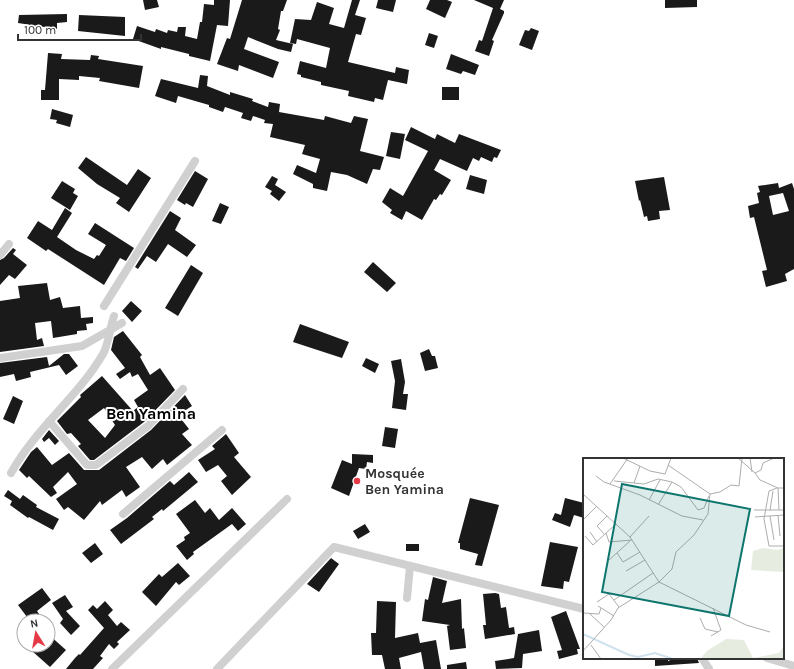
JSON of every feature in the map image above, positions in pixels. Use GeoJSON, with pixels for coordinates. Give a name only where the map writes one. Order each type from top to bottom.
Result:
{"type":"FeatureCollection","features":[{"type":"Feature","properties":{"kind":"street"},"geometry":{"type":"LineString","coordinates":[[104,306],[195,160]]}},
{"type":"Feature","properties":{"kind":"street"},"geometry":{"type":"LineString","coordinates":[[0,255],[9,244]]}},
{"type":"Feature","properties":{"kind":"street"},"geometry":{"type":"LineString","coordinates":[[11,473],[21,453],[93,369],[104,352],[114,316]]}},
{"type":"Feature","properties":{"kind":"street"},"geometry":{"type":"LineString","coordinates":[[0,358],[82,346],[122,323]]}},
{"type":"Feature","properties":{"kind":"street"},"geometry":{"type":"LineString","coordinates":[[49,421],[88,465],[96,465],[148,426],[183,389]]}},
{"type":"Feature","properties":{"kind":"street"},"geometry":{"type":"LineString","coordinates":[[124,514],[222,430]]}},
{"type":"Feature","properties":{"kind":"street"},"geometry":{"type":"LineString","coordinates":[[112,669],[287,499]]}},
{"type":"Feature","properties":{"kind":"street"},"geometry":{"type":"LineString","coordinates":[[217,669],[334,547],[583,610]]}},
{"type":"Feature","properties":{"kind":"street"},"geometry":{"type":"LineString","coordinates":[[407,598],[410,566]]}},
{"type":"Feature","properties":{"kind":"street"},"geometry":{"type":"LineString","coordinates":[[703,659],[709,669]]}},
{"type":"Feature","properties":{"kind":"street"},"geometry":{"type":"LineString","coordinates":[[770,659],[794,666]]}},
{"type":"Feature","properties":{"kind":"building"},"geometry":{"type":"Polygon","coordinates":[[[143,0],[157,0],[159,7],[145,10],[143,0]]]}},
{"type":"Feature","properties":{"kind":"building"},"geometry":{"type":"Polygon","coordinates":[[[214,0],[230,0],[228,26],[217,25],[210,61],[161,47],[161,49],[133,39],[137,26],[155,32],[156,29],[167,33],[168,30],[177,32],[178,27],[186,27],[185,36],[197,39],[200,22],[202,22],[204,4],[214,5],[214,0]]]}},
{"type":"Feature","properties":{"kind":"building"},"geometry":{"type":"Polygon","coordinates":[[[242,0],[287,0],[283,11],[281,11],[278,29],[280,30],[276,40],[293,44],[291,52],[278,49],[248,37],[244,49],[279,62],[273,78],[239,65],[238,71],[217,64],[227,38],[230,39],[242,0]]]}},
{"type":"Feature","properties":{"kind":"building"},"geometry":{"type":"Polygon","coordinates":[[[352,0],[360,0],[355,15],[366,18],[361,35],[356,34],[348,62],[395,73],[396,67],[409,70],[407,84],[388,80],[383,100],[375,98],[374,102],[348,96],[349,91],[321,85],[321,82],[301,77],[301,75],[297,74],[300,61],[326,68],[330,48],[297,39],[296,44],[290,43],[295,19],[311,20],[317,2],[334,8],[329,24],[344,28],[352,0]]]}},
{"type":"Feature","properties":{"kind":"building"},"geometry":{"type":"Polygon","coordinates":[[[378,0],[396,0],[393,12],[376,8],[378,0]]]}},
{"type":"Feature","properties":{"kind":"building"},"geometry":{"type":"Polygon","coordinates":[[[430,0],[447,0],[452,2],[445,18],[426,9],[430,0]]]}},
{"type":"Feature","properties":{"kind":"building"},"geometry":{"type":"Polygon","coordinates":[[[474,0],[504,0],[500,9],[504,11],[504,13],[492,40],[494,41],[489,56],[475,51],[479,40],[482,41],[493,8],[474,0]]]}},
{"type":"Feature","properties":{"kind":"building"},"geometry":{"type":"Polygon","coordinates":[[[665,0],[697,0],[697,7],[665,8],[665,0]]]}},
{"type":"Feature","properties":{"kind":"building"},"geometry":{"type":"Polygon","coordinates":[[[67,14],[67,22],[57,23],[57,29],[18,23],[19,15],[67,14]]]}},
{"type":"Feature","properties":{"kind":"building"},"geometry":{"type":"Polygon","coordinates":[[[79,15],[125,17],[125,36],[78,31],[79,15]]]}},
{"type":"Feature","properties":{"kind":"building"},"geometry":{"type":"Polygon","coordinates":[[[531,28],[539,31],[532,50],[519,45],[525,30],[529,31],[531,28]]]}},
{"type":"Feature","properties":{"kind":"building"},"geometry":{"type":"Polygon","coordinates":[[[429,33],[438,36],[434,48],[425,45],[429,33]]]}},
{"type":"Feature","properties":{"kind":"building"},"geometry":{"type":"Polygon","coordinates":[[[48,53],[62,54],[61,59],[90,60],[91,55],[99,56],[98,59],[143,66],[139,88],[99,81],[100,78],[79,76],[79,80],[59,79],[59,100],[41,100],[41,90],[45,90],[48,53]]]}},
{"type":"Feature","properties":{"kind":"building"},"geometry":{"type":"Polygon","coordinates":[[[451,54],[479,65],[475,75],[463,71],[461,74],[446,69],[451,54]]]}},
{"type":"Feature","properties":{"kind":"building"},"geometry":{"type":"Polygon","coordinates":[[[200,75],[208,76],[207,86],[230,95],[230,92],[253,99],[252,101],[268,107],[269,102],[280,104],[279,112],[324,120],[325,116],[351,123],[354,116],[368,119],[360,151],[384,157],[380,170],[373,169],[367,184],[347,175],[331,172],[327,191],[313,188],[313,184],[293,174],[297,165],[316,173],[320,159],[302,154],[305,145],[270,137],[273,124],[264,123],[265,120],[253,116],[251,121],[241,118],[243,113],[225,107],[223,112],[209,107],[209,105],[178,96],[176,103],[155,96],[161,79],[198,88],[200,75]]]}},
{"type":"Feature","properties":{"kind":"building"},"geometry":{"type":"Polygon","coordinates":[[[442,87],[459,87],[459,100],[442,100],[442,87]]]}},
{"type":"Feature","properties":{"kind":"building"},"geometry":{"type":"Polygon","coordinates":[[[52,109],[73,115],[70,127],[56,123],[57,120],[50,119],[52,109]]]}},
{"type":"Feature","properties":{"kind":"building"},"geometry":{"type":"Polygon","coordinates":[[[411,127],[435,139],[437,134],[455,143],[459,134],[501,150],[497,158],[494,157],[492,162],[481,157],[479,161],[473,158],[467,171],[440,159],[434,170],[451,180],[442,195],[440,194],[436,200],[434,199],[422,220],[406,211],[402,220],[390,213],[392,210],[382,202],[390,188],[403,196],[428,151],[405,140],[411,127]]]}},
{"type":"Feature","properties":{"kind":"building"},"geometry":{"type":"Polygon","coordinates":[[[391,132],[405,134],[400,159],[386,156],[391,132]]]}},
{"type":"Feature","properties":{"kind":"building"},"geometry":{"type":"Polygon","coordinates":[[[86,157],[127,185],[138,169],[151,178],[129,212],[116,203],[120,198],[97,184],[78,168],[86,157]]]}},
{"type":"Feature","properties":{"kind":"building"},"geometry":{"type":"Polygon","coordinates":[[[195,171],[208,179],[193,207],[186,203],[185,205],[177,200],[195,171]]]}},
{"type":"Feature","properties":{"kind":"building"},"geometry":{"type":"Polygon","coordinates":[[[470,175],[487,180],[484,194],[466,189],[470,175]]]}},
{"type":"Feature","properties":{"kind":"building"},"geometry":{"type":"Polygon","coordinates":[[[272,176],[278,179],[275,185],[286,192],[279,201],[270,194],[272,191],[265,187],[272,176]]]}},
{"type":"Feature","properties":{"kind":"building"},"geometry":{"type":"Polygon","coordinates":[[[664,177],[670,210],[659,211],[660,219],[648,221],[647,216],[644,217],[635,181],[664,177]]]}},
{"type":"Feature","properties":{"kind":"building"},"geometry":{"type":"Polygon","coordinates":[[[62,181],[75,189],[73,193],[78,196],[70,210],[51,198],[62,181]]]}},
{"type":"Feature","properties":{"kind":"building"},"geometry":{"type":"Polygon","coordinates":[[[778,183],[779,188],[792,183],[794,189],[794,269],[785,274],[787,281],[766,287],[762,271],[767,270],[754,217],[750,218],[748,206],[759,203],[757,193],[760,192],[758,186],[778,183]],[[783,193],[769,196],[773,215],[789,211],[783,193]]]}},
{"type":"Feature","properties":{"kind":"building"},"geometry":{"type":"Polygon","coordinates":[[[220,203],[229,207],[221,224],[212,221],[220,203]]]}},
{"type":"Feature","properties":{"kind":"building"},"geometry":{"type":"Polygon","coordinates":[[[65,208],[72,213],[57,237],[76,250],[94,259],[97,255],[99,256],[106,245],[88,234],[95,223],[134,248],[126,261],[120,258],[104,285],[48,249],[46,251],[27,238],[38,221],[52,230],[65,208]]]}},
{"type":"Feature","properties":{"kind":"building"},"geometry":{"type":"Polygon","coordinates":[[[170,211],[181,218],[175,230],[196,245],[187,257],[168,244],[156,262],[147,256],[138,269],[135,267],[170,211]]]}},
{"type":"Feature","properties":{"kind":"building"},"geometry":{"type":"Polygon","coordinates":[[[13,248],[16,250],[13,254],[27,265],[15,279],[9,275],[0,285],[0,260],[4,258],[13,248]]]}},
{"type":"Feature","properties":{"kind":"building"},"geometry":{"type":"Polygon","coordinates":[[[373,262],[396,283],[387,292],[364,272],[373,262]]]}},
{"type":"Feature","properties":{"kind":"building"},"geometry":{"type":"Polygon","coordinates":[[[191,265],[203,273],[178,316],[165,308],[191,265]]]}},
{"type":"Feature","properties":{"kind":"building"},"geometry":{"type":"Polygon","coordinates":[[[47,283],[50,300],[60,297],[63,308],[80,306],[81,318],[93,317],[93,323],[86,324],[87,330],[77,331],[77,334],[53,338],[51,321],[35,323],[37,340],[42,338],[44,346],[0,352],[0,301],[20,298],[18,286],[47,283]]]}},
{"type":"Feature","properties":{"kind":"building"},"geometry":{"type":"Polygon","coordinates":[[[131,301],[142,311],[132,322],[122,311],[131,301]]]}},
{"type":"Feature","properties":{"kind":"building"},"geometry":{"type":"Polygon","coordinates":[[[300,324],[349,342],[342,358],[293,342],[300,324]]]}},
{"type":"Feature","properties":{"kind":"building"},"geometry":{"type":"Polygon","coordinates":[[[123,331],[142,355],[140,357],[150,375],[160,368],[175,390],[144,422],[94,460],[90,460],[78,446],[81,444],[71,433],[67,434],[57,421],[81,397],[80,395],[102,376],[133,411],[138,407],[134,400],[148,390],[138,374],[132,377],[130,372],[120,379],[116,374],[125,368],[111,350],[114,337],[123,331]],[[104,408],[88,420],[105,438],[115,425],[104,408]]]}},
{"type":"Feature","properties":{"kind":"building"},"geometry":{"type":"Polygon","coordinates":[[[429,349],[432,356],[435,356],[438,368],[425,371],[420,353],[429,349]]]}},
{"type":"Feature","properties":{"kind":"building"},"geometry":{"type":"Polygon","coordinates":[[[64,354],[69,354],[78,366],[66,375],[59,365],[30,372],[31,377],[16,381],[14,374],[0,377],[0,363],[47,357],[49,366],[64,354]]]}},
{"type":"Feature","properties":{"kind":"building"},"geometry":{"type":"Polygon","coordinates":[[[366,358],[379,364],[375,373],[362,366],[366,358]]]}},
{"type":"Feature","properties":{"kind":"building"},"geometry":{"type":"Polygon","coordinates":[[[401,359],[405,382],[403,394],[408,394],[406,410],[392,408],[395,381],[391,361],[401,359]]]}},
{"type":"Feature","properties":{"kind":"building"},"geometry":{"type":"Polygon","coordinates":[[[185,395],[192,406],[178,415],[189,429],[182,434],[192,445],[167,465],[163,459],[152,469],[142,457],[126,467],[140,487],[126,497],[122,490],[102,505],[100,501],[84,520],[68,507],[64,510],[56,499],[77,484],[68,472],[53,487],[57,493],[51,497],[29,476],[27,478],[19,470],[31,452],[37,447],[52,465],[69,453],[84,470],[99,470],[151,430],[185,395]]]}},
{"type":"Feature","properties":{"kind":"building"},"geometry":{"type":"Polygon","coordinates":[[[13,396],[23,401],[14,424],[3,419],[13,396]]]}},
{"type":"Feature","properties":{"kind":"building"},"geometry":{"type":"Polygon","coordinates":[[[385,427],[398,429],[395,448],[382,446],[385,427]]]}},
{"type":"Feature","properties":{"kind":"building"},"geometry":{"type":"Polygon","coordinates":[[[49,430],[59,441],[55,445],[49,438],[44,442],[42,439],[49,430]]]}},
{"type":"Feature","properties":{"kind":"building"},"geometry":{"type":"Polygon","coordinates":[[[226,434],[239,453],[234,457],[251,477],[232,495],[221,481],[227,476],[218,465],[206,472],[198,460],[215,449],[212,446],[226,434]]]}},
{"type":"Feature","properties":{"kind":"building"},"geometry":{"type":"Polygon","coordinates":[[[352,454],[373,455],[373,463],[367,462],[366,469],[359,468],[349,496],[331,488],[342,460],[352,464],[352,454]]]}},
{"type":"Feature","properties":{"kind":"building"},"geometry":{"type":"Polygon","coordinates":[[[189,472],[198,482],[163,511],[162,509],[152,517],[154,519],[121,544],[110,530],[127,518],[170,481],[174,485],[189,472]]]}},
{"type":"Feature","properties":{"kind":"building"},"geometry":{"type":"Polygon","coordinates":[[[8,490],[20,499],[23,495],[37,505],[36,507],[59,519],[53,530],[29,517],[28,518],[10,505],[12,501],[4,496],[8,490]]]}},
{"type":"Feature","properties":{"kind":"building"},"geometry":{"type":"Polygon","coordinates":[[[470,498],[499,505],[482,566],[475,565],[478,554],[460,549],[460,543],[458,543],[470,498]]]}},
{"type":"Feature","properties":{"kind":"building"},"geometry":{"type":"Polygon","coordinates":[[[565,498],[583,503],[583,518],[574,515],[570,527],[552,520],[555,513],[561,515],[565,498]]]}},
{"type":"Feature","properties":{"kind":"building"},"geometry":{"type":"Polygon","coordinates":[[[195,500],[205,513],[210,508],[219,520],[232,508],[246,524],[238,531],[232,524],[193,552],[194,554],[187,560],[176,546],[185,540],[184,537],[190,533],[176,514],[195,500]]]}},
{"type":"Feature","properties":{"kind":"building"},"geometry":{"type":"Polygon","coordinates":[[[365,524],[370,532],[358,539],[353,531],[365,524]]]}},
{"type":"Feature","properties":{"kind":"building"},"geometry":{"type":"Polygon","coordinates":[[[550,542],[578,547],[569,582],[564,581],[563,589],[541,586],[550,542]]]}},
{"type":"Feature","properties":{"kind":"building"},"geometry":{"type":"Polygon","coordinates":[[[95,543],[103,554],[91,563],[82,553],[95,543]]]}},
{"type":"Feature","properties":{"kind":"building"},"geometry":{"type":"Polygon","coordinates":[[[406,544],[419,544],[419,551],[406,551],[406,544]]]}},
{"type":"Feature","properties":{"kind":"building"},"geometry":{"type":"Polygon","coordinates":[[[331,558],[339,564],[319,592],[307,584],[331,558]]]}},
{"type":"Feature","properties":{"kind":"building"},"geometry":{"type":"Polygon","coordinates":[[[178,563],[190,576],[179,585],[176,582],[156,606],[142,592],[159,574],[162,577],[178,563]]]}},
{"type":"Feature","properties":{"kind":"building"},"geometry":{"type":"Polygon","coordinates":[[[433,577],[447,581],[442,603],[461,599],[462,629],[464,628],[466,648],[450,650],[447,626],[450,625],[422,621],[425,599],[428,600],[433,577]]]}},
{"type":"Feature","properties":{"kind":"building"},"geometry":{"type":"Polygon","coordinates":[[[42,588],[51,600],[37,611],[38,613],[24,613],[18,605],[42,588]]]}},
{"type":"Feature","properties":{"kind":"building"},"geometry":{"type":"Polygon","coordinates":[[[483,594],[499,594],[501,608],[506,607],[509,628],[514,627],[515,634],[485,639],[483,625],[486,625],[483,594]]]}},
{"type":"Feature","properties":{"kind":"building"},"geometry":{"type":"Polygon","coordinates":[[[65,595],[73,607],[66,611],[80,626],[71,635],[60,623],[63,619],[52,603],[65,595]]]}},
{"type":"Feature","properties":{"kind":"building"},"geometry":{"type":"Polygon","coordinates":[[[105,601],[113,610],[108,615],[117,626],[121,622],[130,630],[117,642],[119,644],[114,649],[109,644],[100,656],[103,658],[93,669],[66,669],[104,628],[88,610],[93,605],[97,609],[105,601]]]}},
{"type":"Feature","properties":{"kind":"building"},"geometry":{"type":"Polygon","coordinates":[[[377,601],[396,602],[395,638],[418,633],[420,643],[436,640],[441,669],[424,669],[421,652],[399,658],[401,669],[385,669],[382,655],[372,655],[371,633],[376,633],[377,601]]]}},
{"type":"Feature","properties":{"kind":"building"},"geometry":{"type":"Polygon","coordinates":[[[566,611],[580,649],[577,649],[578,654],[559,659],[557,651],[562,650],[551,617],[566,611]]]}},
{"type":"Feature","properties":{"kind":"building"},"geometry":{"type":"Polygon","coordinates":[[[539,630],[542,651],[523,654],[522,668],[496,669],[495,661],[514,658],[518,634],[539,630]]]}},
{"type":"Feature","properties":{"kind":"building"},"geometry":{"type":"Polygon","coordinates":[[[56,641],[66,650],[50,667],[34,653],[56,653],[56,641]]]}},
{"type":"Feature","properties":{"kind":"building"},"geometry":{"type":"Polygon","coordinates":[[[655,659],[668,659],[668,661],[673,659],[697,659],[699,663],[655,666],[655,659]]]}},
{"type":"Feature","properties":{"kind":"building"},"geometry":{"type":"Polygon","coordinates":[[[466,662],[467,669],[447,669],[447,665],[466,662]]]}},
{"type":"Feature","properties":{"kind":"place","name":"Mosquée Ben Yamina"},"geometry":{"type":"Point","coordinates":[357,481]}},
{"type":"Feature","properties":{"kind":"district","name":"Ben Yamina"},"geometry":{"type":"Point","coordinates":[151,413]}}]}
